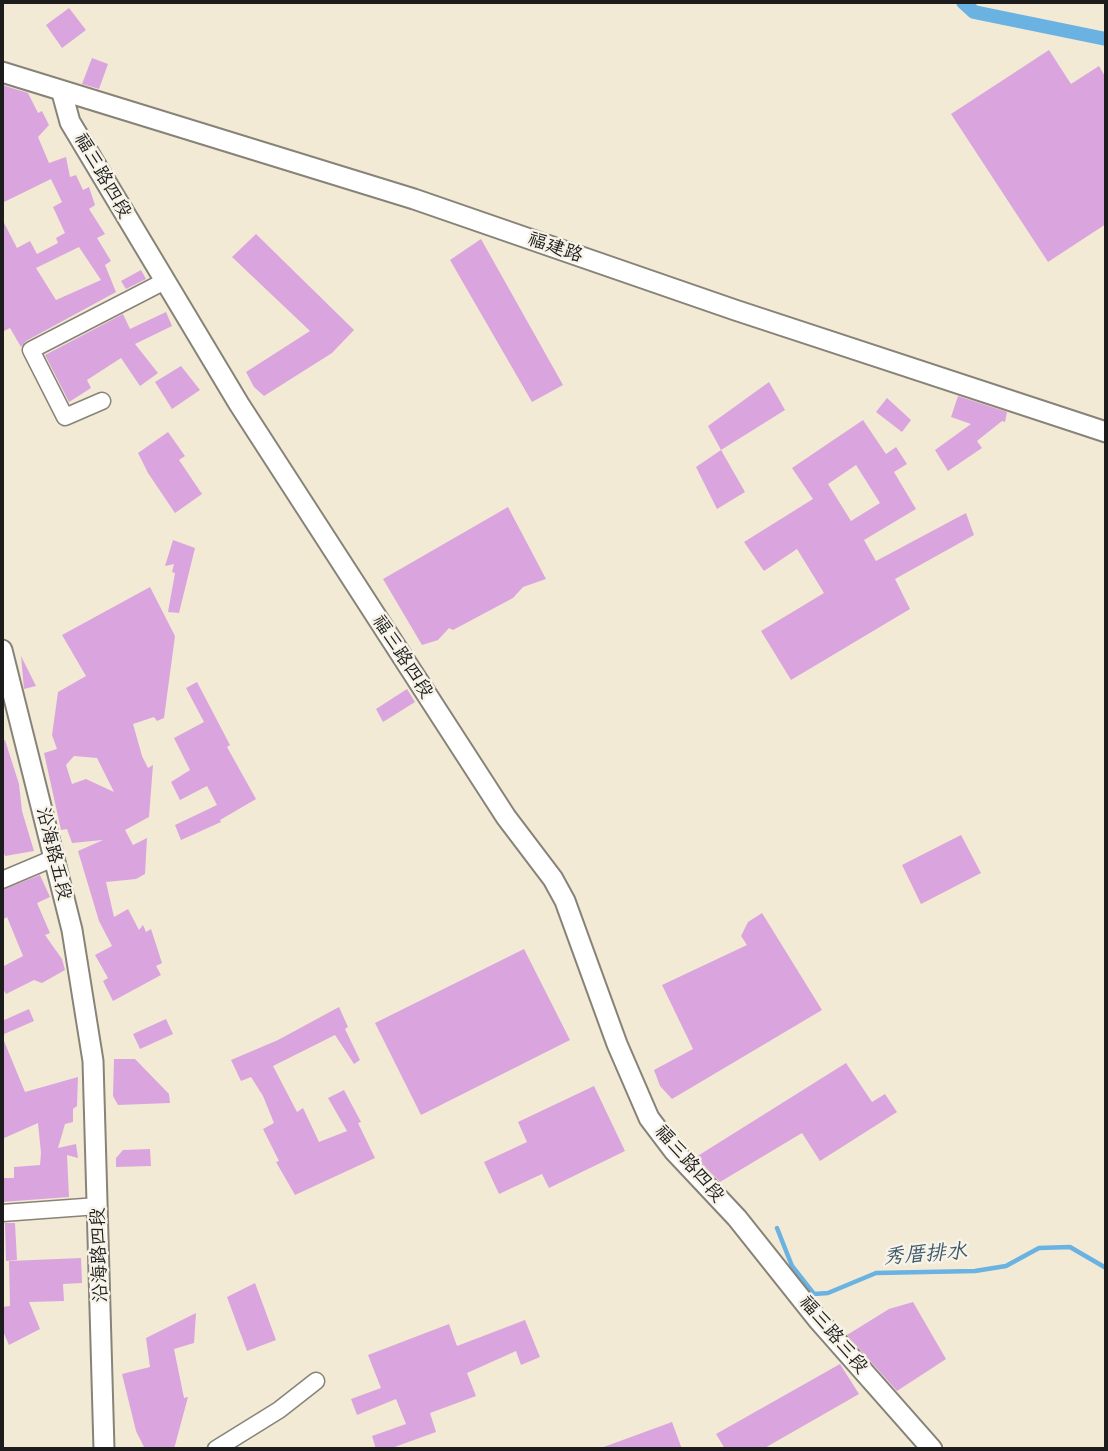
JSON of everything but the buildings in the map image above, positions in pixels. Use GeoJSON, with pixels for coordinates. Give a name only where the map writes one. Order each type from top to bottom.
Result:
{"type":"FeatureCollection","features":[{"type":"Feature","properties":{"kind":"street","name":"福建路"},"geometry":{"type":"LineString","coordinates":[[2,72],[62,93],[414,199],[735,310],[1106,432]]}},
{"type":"Feature","properties":{"kind":"street","name":"福三路四段"},"geometry":{"type":"LineString","coordinates":[[62,93],[70,122],[163,282],[498,806],[553,879],[565,901],[617,1044],[649,1118],[674,1151],[737,1218]]}},
{"type":"Feature","properties":{"kind":"street"},"geometry":{"type":"LineString","coordinates":[[102,401],[65,417],[31,350],[163,282]]}},
{"type":"Feature","properties":{"kind":"street","name":"沿海路五段"},"geometry":{"type":"LineString","coordinates":[[2,650],[80,972],[93,1061]]}},
{"type":"Feature","properties":{"kind":"street"},"geometry":{"type":"LineString","coordinates":[[2,880],[54,858]]}},
{"type":"Feature","properties":{"kind":"street","name":"沿海路四段"},"geometry":{"type":"LineString","coordinates":[[93,1061],[104,1449]]}},
{"type":"Feature","properties":{"kind":"street"},"geometry":{"type":"LineString","coordinates":[[2,1213],[98,1206]]}},
{"type":"Feature","properties":{"kind":"street","name":"福三路三段"},"geometry":{"type":"LineString","coordinates":[[737,1218],[819,1321],[932,1449]]}},
{"type":"Feature","properties":{"kind":"street"},"geometry":{"type":"LineString","coordinates":[[216,1449],[279,1410],[316,1381]]}},
{"type":"Feature","properties":{"kind":"waterway"},"geometry":{"type":"LineString","coordinates":[[963,2],[974,12],[1106,39]]}},
{"type":"Feature","properties":{"kind":"waterway","name":"秀厝排水"},"geometry":{"type":"LineString","coordinates":[[777,1228],[792,1266],[814,1294],[828,1293],[876,1273],[975,1271],[1006,1266],[1039,1248],[1070,1247],[1106,1268]]}}]}
